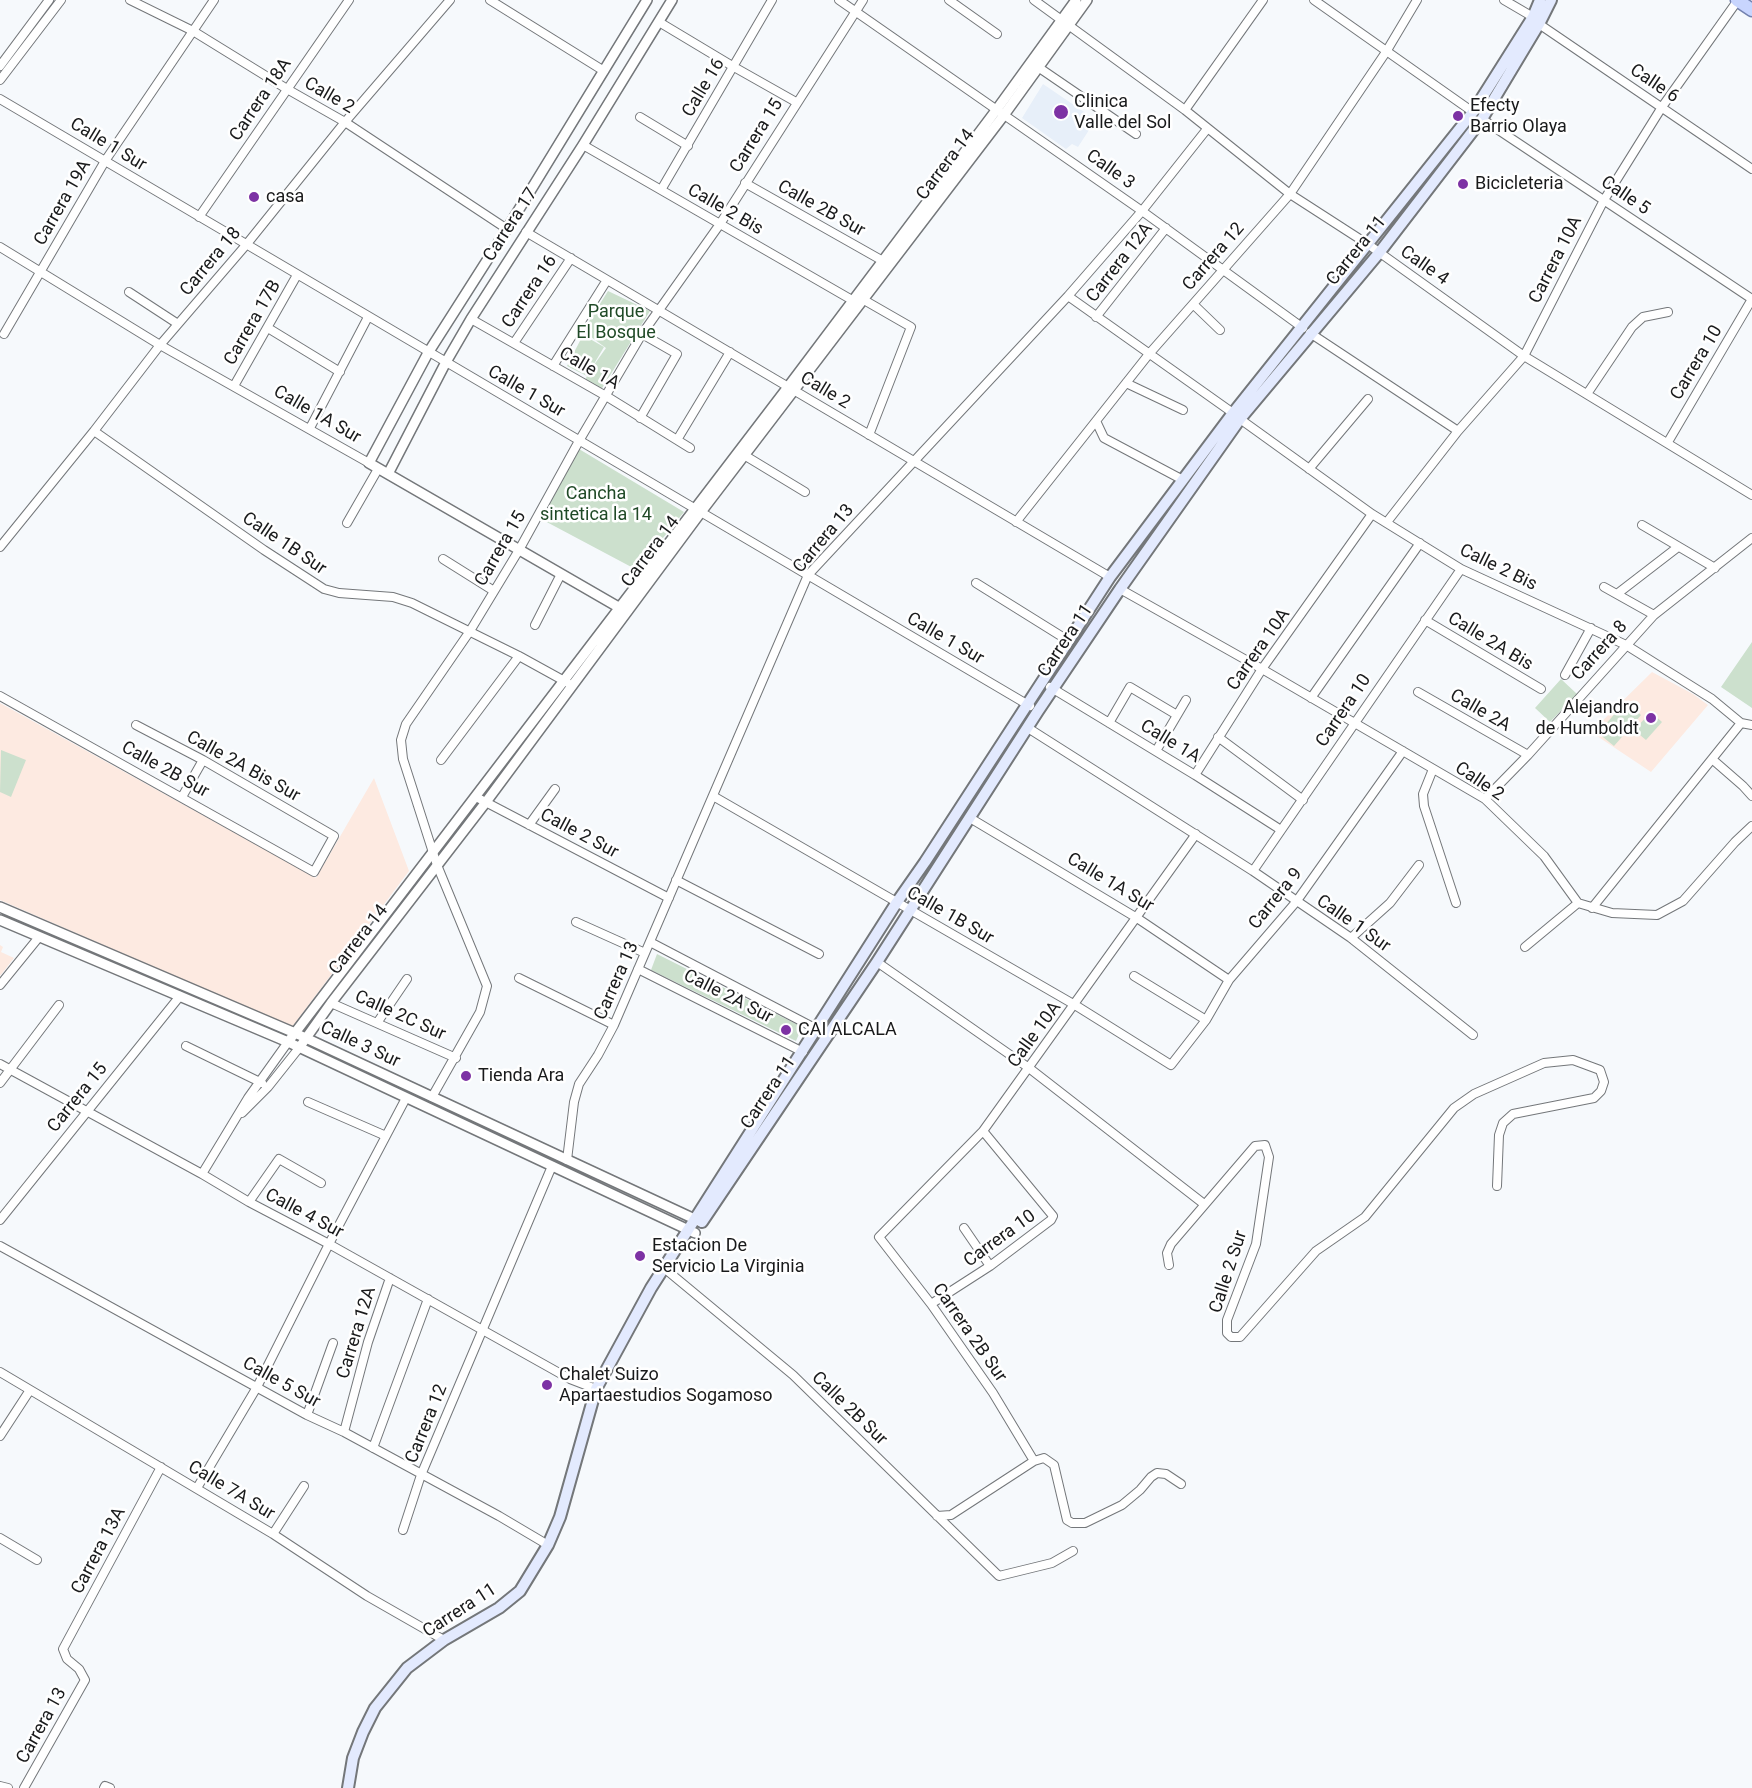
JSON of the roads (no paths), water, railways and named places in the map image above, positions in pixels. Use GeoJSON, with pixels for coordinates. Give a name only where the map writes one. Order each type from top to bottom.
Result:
{"type":"FeatureCollection","features":[{"type":"Feature","properties":{"kind":"main road","name":"Carrera 11"},"geometry":{"type":"LineString","coordinates":[[1536,21],[1540,0]]}},
{"type":"Feature","properties":{"kind":"main road","name":"Carrera 11"},"geometry":{"type":"LineString","coordinates":[[1306,331],[1379,253],[1478,115],[1551,0]]}},
{"type":"Feature","properties":{"kind":"main road"},"geometry":{"type":"LineString","coordinates":[[1738,0],[1752,10]]}},
{"type":"Feature","properties":{"kind":"main road","name":"Carrera 11"},"geometry":{"type":"LineString","coordinates":[[348,1788],[352,1758],[375,1708],[407,1668],[444,1640],[499,1608],[520,1591],[548,1545],[560,1517],[596,1389],[634,1322],[897,903],[1110,577],[1183,480],[1306,331],[1369,245],[1478,115]]}},
{"type":"Feature","properties":{"kind":"main road","name":"Carrera 11"},"geometry":{"type":"LineString","coordinates":[[699,1221],[877,962],[1038,711],[1237,416]]}},
{"type":"Feature","properties":{"kind":"street"},"geometry":{"type":"LineString","coordinates":[[0,66],[49,0]]}},
{"type":"Feature","properties":{"kind":"street"},"geometry":{"type":"LineString","coordinates":[[0,80],[61,0]]}},
{"type":"Feature","properties":{"kind":"street","name":"Calle 2"},"geometry":{"type":"LineString","coordinates":[[130,0],[192,31],[345,122],[507,229]]}},
{"type":"Feature","properties":{"kind":"street","name":"Carrera 19A"},"geometry":{"type":"LineString","coordinates":[[3,334],[105,161],[214,0]]}},
{"type":"Feature","properties":{"kind":"street","name":"Carrera 18A"},"geometry":{"type":"LineString","coordinates":[[199,217],[349,0]]}},
{"type":"Feature","properties":{"kind":"street","name":"Carrera 18"},"geometry":{"type":"LineString","coordinates":[[0,547],[160,345],[246,245],[345,122],[450,0]]}},
{"type":"Feature","properties":{"kind":"street"},"geometry":{"type":"LineString","coordinates":[[489,0],[604,71]]}},
{"type":"Feature","properties":{"kind":"street","name":"Carrera 17"},"geometry":{"type":"LineString","coordinates":[[369,464],[428,352],[507,229],[647,0]]}},
{"type":"Feature","properties":{"kind":"street","name":"Carrera 17"},"geometry":{"type":"LineString","coordinates":[[388,474],[471,319],[583,145],[672,0]]}},
{"type":"Feature","properties":{"kind":"street","name":"Calle 16"},"geometry":{"type":"LineString","coordinates":[[661,190],[772,0]]}},
{"type":"Feature","properties":{"kind":"street","name":"Calle 3"},"geometry":{"type":"LineString","coordinates":[[839,0],[1166,228],[1306,331],[1458,431]]}},
{"type":"Feature","properties":{"kind":"street","name":"Carrera 15"},"geometry":{"type":"LineString","coordinates":[[432,1097],[456,1058],[480,1011],[487,986],[437,865],[403,759],[401,740],[406,724],[495,591],[642,334],[720,224],[863,0]]}},
{"type":"Feature","properties":{"kind":"street"},"geometry":{"type":"LineString","coordinates":[[949,0],[997,34]]}},
{"type":"Feature","properties":{"kind":"street","name":"Calle 4"},"geometry":{"type":"LineString","coordinates":[[1034,0],[1185,110],[1290,194],[1369,245],[1524,356],[1752,495]]}},
{"type":"Feature","properties":{"kind":"street","name":"Carrera 14"},"geometry":{"type":"LineString","coordinates":[[698,511],[744,455],[852,300],[1038,67],[1076,0]]}},
{"type":"Feature","properties":{"kind":"street","name":"Carrera 14"},"geometry":{"type":"LineString","coordinates":[[202,1174],[260,1081],[288,1042],[476,797],[568,683],[791,388],[864,300],[1065,21],[1087,0]]}},
{"type":"Feature","properties":{"kind":"street"},"geometry":{"type":"LineString","coordinates":[[1185,110],[1263,0]]}},
{"type":"Feature","properties":{"kind":"street","name":"Calle 5"},"geometry":{"type":"LineString","coordinates":[[1314,0],[1478,115],[1752,299]]}},
{"type":"Feature","properties":{"kind":"street","name":"Calle 6"},"geometry":{"type":"LineString","coordinates":[[1504,0],[1752,169]]}},
{"type":"Feature","properties":{"kind":"street","name":"Carrera 10A"},"geometry":{"type":"LineString","coordinates":[[1387,522],[1458,431],[1524,356],[1604,200],[1662,107],[1738,0]]}},
{"type":"Feature","properties":{"kind":"street","name":"Carrera 12"},"geometry":{"type":"LineString","coordinates":[[1016,522],[1149,354],[1290,194],[1386,52],[1414,1]]}},
{"type":"Feature","properties":{"kind":"street"},"geometry":{"type":"LineString","coordinates":[[659,21],[796,102]]}},
{"type":"Feature","properties":{"kind":"street"},"geometry":{"type":"LineString","coordinates":[[1038,67],[1136,134]]}},
{"type":"Feature","properties":{"kind":"street","name":"Calle 1 Sur"},"geometry":{"type":"LineString","coordinates":[[0,99],[1038,711]]}},
{"type":"Feature","properties":{"kind":"street"},"geometry":{"type":"LineString","coordinates":[[640,117],[688,146]]}},
{"type":"Feature","properties":{"kind":"street","name":"Carrera 13"},"geometry":{"type":"LineString","coordinates":[[567,1160],[574,1102],[579,1084],[614,1025],[808,575],[1068,296],[1142,211],[1207,129]]}},
{"type":"Feature","properties":{"kind":"street","name":"Calle 2 Bis"},"geometry":{"type":"LineString","coordinates":[[583,145],[852,300]]}},
{"type":"Feature","properties":{"kind":"street","name":"Calle 2B Sur"},"geometry":{"type":"LineString","coordinates":[[745,183],[883,261]]}},
{"type":"Feature","properties":{"kind":"street","name":"Carrera 12A"},"geometry":{"type":"LineString","coordinates":[[1096,317],[1166,228]]}},
{"type":"Feature","properties":{"kind":"street","name":"Calle 2"},"geometry":{"type":"LineString","coordinates":[[526,232],[1110,577]]}},
{"type":"Feature","properties":{"kind":"street","name":"Calle 1A Sur"},"geometry":{"type":"LineString","coordinates":[[0,247],[160,345],[310,428],[620,608]]}},
{"type":"Feature","properties":{"kind":"street","name":"Carrera 16"},"geometry":{"type":"LineString","coordinates":[[514,343],[571,258]]}},
{"type":"Feature","properties":{"kind":"street","name":"Carrera 17B"},"geometry":{"type":"LineString","coordinates":[[234,386],[297,275]]}},
{"type":"Feature","properties":{"kind":"street"},"geometry":{"type":"LineString","coordinates":[[553,366],[607,280]]}},
{"type":"Feature","properties":{"kind":"street"},"geometry":{"type":"LineString","coordinates":[[129,292],[178,324]]}},
{"type":"Feature","properties":{"kind":"street","name":"Calle 2 Bis"},"geometry":{"type":"LineString","coordinates":[[1068,296],[1372,514],[1461,569],[1626,645],[1712,699],[1742,723],[1752,725]]}},
{"type":"Feature","properties":{"kind":"street","name":"Carrera 10"},"geometry":{"type":"LineString","coordinates":[[1668,442],[1752,299]]}},
{"type":"Feature","properties":{"kind":"street"},"geometry":{"type":"LineString","coordinates":[[864,300],[911,327],[869,435]]}},
{"type":"Feature","properties":{"kind":"street"},"geometry":{"type":"LineString","coordinates":[[1193,304],[1220,330]]}},
{"type":"Feature","properties":{"kind":"street"},"geometry":{"type":"LineString","coordinates":[[1587,394],[1632,327],[1643,317],[1668,312]]}},
{"type":"Feature","properties":{"kind":"street"},"geometry":{"type":"LineString","coordinates":[[310,428],[368,317]]}},
{"type":"Feature","properties":{"kind":"street","name":"Calle 1A"},"geometry":{"type":"LineString","coordinates":[[471,319],[606,396],[690,448]]}},
{"type":"Feature","properties":{"kind":"street"},"geometry":{"type":"LineString","coordinates":[[268,328],[340,372]]}},
{"type":"Feature","properties":{"kind":"street"},"geometry":{"type":"LineString","coordinates":[[640,418],[677,354],[642,334]]}},
{"type":"Feature","properties":{"kind":"street"},"geometry":{"type":"LineString","coordinates":[[677,440],[730,352]]}},
{"type":"Feature","properties":{"kind":"street"},"geometry":{"type":"LineString","coordinates":[[1126,383],[1183,410]]}},
{"type":"Feature","properties":{"kind":"street"},"geometry":{"type":"LineString","coordinates":[[1309,469],[1368,399]]}},
{"type":"Feature","properties":{"kind":"street"},"geometry":{"type":"LineString","coordinates":[[1096,421],[1104,438],[1183,480]]}},
{"type":"Feature","properties":{"kind":"street","name":"Calle 1B Sur"},"geometry":{"type":"LineString","coordinates":[[94,431],[264,550],[324,589],[339,593],[393,597],[412,603],[568,683]]}},
{"type":"Feature","properties":{"kind":"street"},"geometry":{"type":"LineString","coordinates":[[744,455],[805,492]]}},
{"type":"Feature","properties":{"kind":"street"},"geometry":{"type":"LineString","coordinates":[[347,523],[378,469]]}},
{"type":"Feature","properties":{"kind":"street","name":"Carrera 10A"},"geometry":{"type":"LineString","coordinates":[[1195,775],[1263,669],[1372,514]]}},
{"type":"Feature","properties":{"kind":"street"},"geometry":{"type":"LineString","coordinates":[[1641,525],[1715,568]]}},
{"type":"Feature","properties":{"kind":"street","name":"Carrera 8"},"geometry":{"type":"LineString","coordinates":[[1485,800],[1654,615],[1752,538]]}},
{"type":"Feature","properties":{"kind":"street"},"geometry":{"type":"LineString","coordinates":[[1311,698],[1420,543]]}},
{"type":"Feature","properties":{"kind":"street"},"geometry":{"type":"LineString","coordinates":[[1617,594],[1678,547]]}},
{"type":"Feature","properties":{"kind":"street"},"geometry":{"type":"LineString","coordinates":[[443,559],[495,591]]}},
{"type":"Feature","properties":{"kind":"street","name":"Carrera 10"},"geometry":{"type":"LineString","coordinates":[[1252,871],[1461,569]]}},
{"type":"Feature","properties":{"kind":"street","name":"Carrera 14"},"geometry":{"type":"LineString","coordinates":[[237,1118],[268,1087],[300,1048],[331,1003],[486,802],[620,608],[652,571]]}},
{"type":"Feature","properties":{"kind":"street"},"geometry":{"type":"LineString","coordinates":[[535,625],[561,574]]}},
{"type":"Feature","properties":{"kind":"street"},"geometry":{"type":"LineString","coordinates":[[976,583],[1069,641]]}},
{"type":"Feature","properties":{"kind":"street"},"geometry":{"type":"LineString","coordinates":[[1604,587],[1654,615]]}},
{"type":"Feature","properties":{"kind":"street","name":"Calle 2"},"geometry":{"type":"LineString","coordinates":[[1120,589],[1263,669],[1485,800],[1544,856],[1578,903]]}},
{"type":"Feature","properties":{"kind":"street","name":"Calle 2A Bis"},"geometry":{"type":"LineString","coordinates":[[1425,620],[1540,689]]}},
{"type":"Feature","properties":{"kind":"street"},"geometry":{"type":"LineString","coordinates":[[1565,675],[1591,628]]}},
{"type":"Feature","properties":{"kind":"street"},"geometry":{"type":"LineString","coordinates":[[441,760],[519,656]]}},
{"type":"Feature","properties":{"kind":"street","name":"Calle 1A"},"geometry":{"type":"LineString","coordinates":[[1042,683],[1156,751],[1281,830]]}},
{"type":"Feature","properties":{"kind":"street"},"geometry":{"type":"LineString","coordinates":[[1109,723],[1130,687],[1177,715]]}},
{"type":"Feature","properties":{"kind":"street","name":"Calle 2A"},"geometry":{"type":"LineString","coordinates":[[1418,692],[1528,755]]}},
{"type":"Feature","properties":{"kind":"street","name":"Calle 2B Sur"},"geometry":{"type":"LineString","coordinates":[[0,696],[314,872]]}},
{"type":"Feature","properties":{"kind":"street"},"geometry":{"type":"LineString","coordinates":[[1156,751],[1186,700]]}},
{"type":"Feature","properties":{"kind":"street"},"geometry":{"type":"LineString","coordinates":[[1592,908],[1742,723]]}},
{"type":"Feature","properties":{"kind":"street","name":"Calle 2A Bis Sur"},"geometry":{"type":"LineString","coordinates":[[136,725],[203,760],[334,836],[314,872]]}},
{"type":"Feature","properties":{"kind":"street","name":"Calle 1 Sur"},"geometry":{"type":"LineString","coordinates":[[1028,728],[1196,834],[1351,938],[1473,1035]]}},
{"type":"Feature","properties":{"kind":"street","name":"Calle 1A"},"geometry":{"type":"LineString","coordinates":[[1218,737],[1303,800]]}},
{"type":"Feature","properties":{"kind":"street","name":"Carrera 9"},"geometry":{"type":"LineString","coordinates":[[1171,1065],[1206,1020],[1229,980],[1296,902],[1403,751]]}},
{"type":"Feature","properties":{"kind":"street"},"geometry":{"type":"LineString","coordinates":[[1712,759],[1752,796]]}},
{"type":"Feature","properties":{"kind":"street"},"geometry":{"type":"LineString","coordinates":[[182,797],[203,760]]}},
{"type":"Feature","properties":{"kind":"street"},"geometry":{"type":"LineString","coordinates":[[1433,769],[1423,794],[1424,806],[1456,903]]}},
{"type":"Feature","properties":{"kind":"street"},"geometry":{"type":"LineString","coordinates":[[530,825],[555,789]]}},
{"type":"Feature","properties":{"kind":"street","name":"Calle 1B Sur"},"geometry":{"type":"LineString","coordinates":[[713,796],[1075,1005],[1171,1065]]}},
{"type":"Feature","properties":{"kind":"street","name":"Calle 2 Sur"},"geometry":{"type":"LineString","coordinates":[[476,797],[669,898]]}},
{"type":"Feature","properties":{"kind":"street","name":"Calle 1A Sur"},"geometry":{"type":"LineString","coordinates":[[970,819],[1137,918],[1229,980]]}},
{"type":"Feature","properties":{"kind":"street"},"geometry":{"type":"LineString","coordinates":[[1525,947],[1578,903],[1612,913],[1658,915],[1683,901],[1752,826]]}},
{"type":"Feature","properties":{"kind":"street","name":"Calle 10A"},"geometry":{"type":"LineString","coordinates":[[879,1237],[983,1131],[1196,834]]}},
{"type":"Feature","properties":{"kind":"street"},"geometry":{"type":"LineString","coordinates":[[1351,938],[1390,903],[1419,865]]}},
{"type":"Feature","properties":{"kind":"street"},"geometry":{"type":"LineString","coordinates":[[676,880],[819,954]]}},
{"type":"Feature","properties":{"kind":"street","name":"Calle 3 Sur"},"geometry":{"type":"LineString","coordinates":[[0,907],[295,1033],[699,1221]]}},
{"type":"Feature","properties":{"kind":"street"},"geometry":{"type":"LineString","coordinates":[[10,925],[16,914]]}},
{"type":"Feature","properties":{"kind":"street","name":"Calle 3 Sur"},"geometry":{"type":"LineString","coordinates":[[0,920],[288,1042],[692,1232]]}},
{"type":"Feature","properties":{"kind":"street"},"geometry":{"type":"LineString","coordinates":[[576,922],[645,953]]}},
{"type":"Feature","properties":{"kind":"street"},"geometry":{"type":"LineString","coordinates":[[0,985],[39,937]]}},
{"type":"Feature","properties":{"kind":"street"},"geometry":{"type":"LineString","coordinates":[[650,942],[828,1035]]}},
{"type":"Feature","properties":{"kind":"street"},"geometry":{"type":"LineString","coordinates":[[877,962],[1029,1068],[1204,1203],[1171,1244],[1167,1253],[1169,1265]]}},
{"type":"Feature","properties":{"kind":"street","name":"Calle 2A Sur"},"geometry":{"type":"LineString","coordinates":[[638,969],[803,1052]]}},
{"type":"Feature","properties":{"kind":"street"},"geometry":{"type":"LineString","coordinates":[[1134,976],[1206,1020]]}},
{"type":"Feature","properties":{"kind":"street"},"geometry":{"type":"LineString","coordinates":[[519,978],[614,1025]]}},
{"type":"Feature","properties":{"kind":"street"},"geometry":{"type":"LineString","coordinates":[[377,1023],[407,979]]}},
{"type":"Feature","properties":{"kind":"street","name":"Carrera 15"},"geometry":{"type":"LineString","coordinates":[[0,1220],[180,996]]}},
{"type":"Feature","properties":{"kind":"street","name":"Calle 2C Sur"},"geometry":{"type":"LineString","coordinates":[[331,1003],[456,1058]]}},
{"type":"Feature","properties":{"kind":"street"},"geometry":{"type":"LineString","coordinates":[[0,1083],[59,1005]]}},
{"type":"Feature","properties":{"kind":"street"},"geometry":{"type":"LineString","coordinates":[[186,1046],[268,1087]]}},
{"type":"Feature","properties":{"kind":"street","name":"Calle 2 Sur"},"geometry":{"type":"LineString","coordinates":[[1204,1203],[1212,1198],[1254,1146],[1265,1145],[1269,1157],[1256,1244],[1227,1320],[1227,1333],[1231,1337],[1240,1336],[1316,1251],[1365,1217],[1454,1108],[1474,1094],[1544,1063],[1574,1060],[1600,1070],[1604,1082],[1601,1091],[1594,1098],[1513,1114],[1503,1123],[1499,1135],[1497,1186]]}},
{"type":"Feature","properties":{"kind":"street","name":"Calle 4 Sur"},"geometry":{"type":"LineString","coordinates":[[0,1064],[570,1379],[596,1389]]}},
{"type":"Feature","properties":{"kind":"street"},"geometry":{"type":"LineString","coordinates":[[197,1488],[257,1387],[406,1098]]}},
{"type":"Feature","properties":{"kind":"street"},"geometry":{"type":"LineString","coordinates":[[308,1102],[386,1136]]}},
{"type":"Feature","properties":{"kind":"street","name":"Carrera 10"},"geometry":{"type":"LineString","coordinates":[[931,1304],[990,1266],[1051,1220],[1053,1216],[983,1131]]}},
{"type":"Feature","properties":{"kind":"street"},"geometry":{"type":"LineString","coordinates":[[249,1202],[279,1159],[321,1183]]}},
{"type":"Feature","properties":{"kind":"street"},"geometry":{"type":"LineString","coordinates":[[481,1330],[552,1166]]}},
{"type":"Feature","properties":{"kind":"street"},"geometry":{"type":"LineString","coordinates":[[964,1228],[990,1266]]}},
{"type":"Feature","properties":{"kind":"street","name":"Carrera 2B Sur"},"geometry":{"type":"LineString","coordinates":[[879,1237],[931,1304],[993,1393],[1034,1461]]}},
{"type":"Feature","properties":{"kind":"street","name":"Calle 5 Sur"},"geometry":{"type":"LineString","coordinates":[[0,1246],[548,1545]]}},
{"type":"Feature","properties":{"kind":"street","name":"Calle 2B Sur"},"geometry":{"type":"LineString","coordinates":[[667,1269],[793,1375],[999,1576],[1052,1563],[1073,1551]]}},
{"type":"Feature","properties":{"kind":"street","name":"Carrera 12A"},"geometry":{"type":"LineString","coordinates":[[344,1432],[368,1342],[390,1278]]}},
{"type":"Feature","properties":{"kind":"street"},"geometry":{"type":"LineString","coordinates":[[373,1448],[428,1299]]}},
{"type":"Feature","properties":{"kind":"street","name":"Carrera 12"},"geometry":{"type":"LineString","coordinates":[[403,1530],[422,1475],[481,1330]]}},
{"type":"Feature","properties":{"kind":"street"},"geometry":{"type":"LineString","coordinates":[[307,1415],[333,1343]]}},
{"type":"Feature","properties":{"kind":"street","name":"Calle 7A Sur"},"geometry":{"type":"LineString","coordinates":[[0,1372],[197,1488],[273,1534],[367,1596],[444,1640]]}},
{"type":"Feature","properties":{"kind":"street"},"geometry":{"type":"LineString","coordinates":[[0,1436],[30,1390]]}},
{"type":"Feature","properties":{"kind":"street"},"geometry":{"type":"LineString","coordinates":[[937,1516],[951,1515],[1034,1461],[1044,1458],[1053,1465],[1067,1520],[1072,1523],[1085,1523],[1122,1504],[1157,1473],[1166,1474],[1181,1484]]}},
{"type":"Feature","properties":{"kind":"street","name":"Carrera 13A"},"geometry":{"type":"LineString","coordinates":[[85,1680],[79,1669],[67,1659],[63,1649],[161,1467]]}},
{"type":"Feature","properties":{"kind":"street"},"geometry":{"type":"LineString","coordinates":[[273,1534],[304,1486]]}},
{"type":"Feature","properties":{"kind":"street"},"geometry":{"type":"LineString","coordinates":[[0,1538],[37,1560]]}},
{"type":"Feature","properties":{"kind":"street","name":"Carrera 13"},"geometry":{"type":"LineString","coordinates":[[24,1788],[85,1680]]}},
{"type":"Feature","properties":{"kind":"street"},"geometry":{"type":"LineString","coordinates":[[0,1786],[8,1788]]}},
{"type":"Feature","properties":{"kind":"street"},"geometry":{"type":"LineString","coordinates":[[104,1788],[110,1788]]}},
{"type":"Feature","properties":{"kind":"place","name":"Clinica Valle del Sol"},"geometry":{"type":"Point","coordinates":[1061,112]}},
{"type":"Feature","properties":{"kind":"place","name":"Efecty Barrio Olaya"},"geometry":{"type":"Point","coordinates":[1458,116]}},
{"type":"Feature","properties":{"kind":"place","name":"Bicicleteria"},"geometry":{"type":"Point","coordinates":[1463,184]}},
{"type":"Feature","properties":{"kind":"place","name":"casa"},"geometry":{"type":"Point","coordinates":[254,197]}},
{"type":"Feature","properties":{"kind":"place","name":"Alejandro de Humboldt"},"geometry":{"type":"Point","coordinates":[1651,718]}},
{"type":"Feature","properties":{"kind":"place","name":"CAI ALCALA"},"geometry":{"type":"Point","coordinates":[786,1030]}},
{"type":"Feature","properties":{"kind":"place","name":"Tienda Ara"},"geometry":{"type":"Point","coordinates":[466,1076]}},
{"type":"Feature","properties":{"kind":"place","name":"Estacion De Servicio La Virginia"},"geometry":{"type":"Point","coordinates":[640,1256]}},
{"type":"Feature","properties":{"kind":"place","name":"Chalet Suizo Apartaestudios Sogamoso"},"geometry":{"type":"Point","coordinates":[547,1385]}},
{"type":"Feature","properties":{"kind":"park label","name":"Parque El Bosque"},"geometry":{"type":"Point","coordinates":[616,322]}},
{"type":"Feature","properties":{"kind":"park label","name":"Cancha sintetica la 14"},"geometry":{"type":"Point","coordinates":[596,504]}}]}
